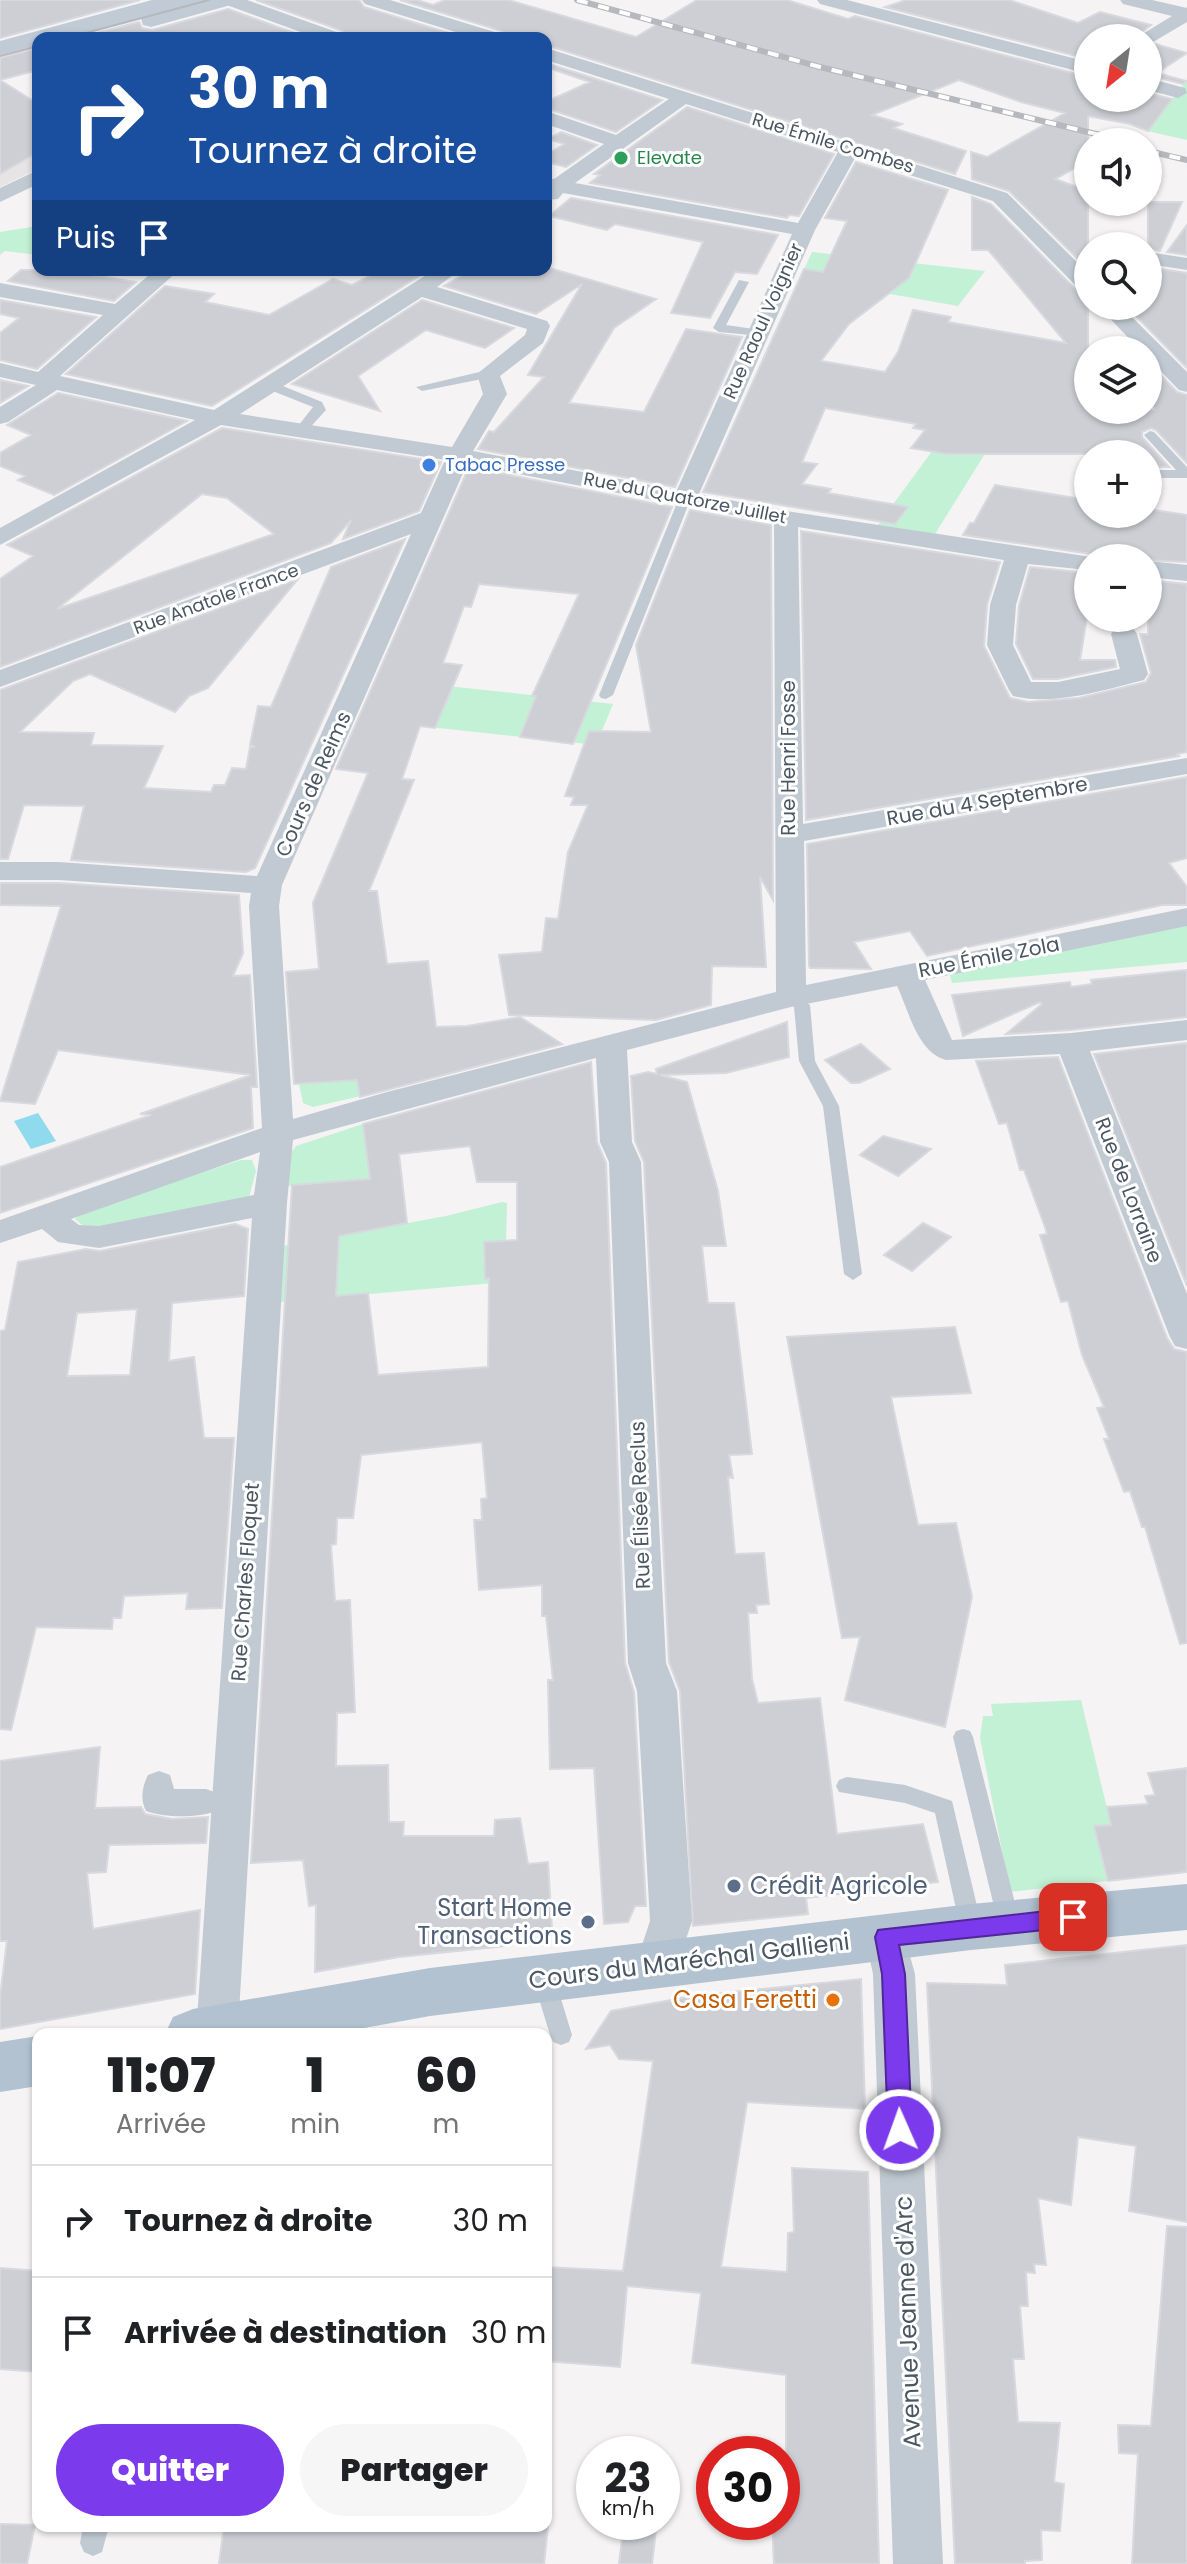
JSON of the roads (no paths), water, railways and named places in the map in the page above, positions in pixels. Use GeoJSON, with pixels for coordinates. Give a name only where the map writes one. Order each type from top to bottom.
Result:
{"type":"FeatureCollection","features":[{"type":"Feature","properties":{"kind":"main road"},"geometry":{"type":"LineString","coordinates":[[76,32],[179,0]]}},
{"type":"Feature","properties":{"kind":"main road"},"geometry":{"type":"LineString","coordinates":[[105,32],[223,0]]}},
{"type":"Feature","properties":{"kind":"main road"},"geometry":{"type":"LineString","coordinates":[[2,48],[32,43]]}},
{"type":"Feature","properties":{"kind":"main road","name":"Cours du Maréchal Gallieni"},"geometry":{"type":"LineString","coordinates":[[228,2028],[430,1992],[990,1925],[1187,1907]]}},
{"type":"Feature","properties":{"kind":"main road"},"geometry":{"type":"LineString","coordinates":[[0,2067],[32,2062]]}},
{"type":"Feature","properties":{"kind":"street"},"geometry":{"type":"LineString","coordinates":[[230,0],[318,32]]}},
{"type":"Feature","properties":{"kind":"street"},"geometry":{"type":"LineString","coordinates":[[371,0],[475,32]]}},
{"type":"Feature","properties":{"kind":"street"},"geometry":{"type":"LineString","coordinates":[[826,0],[859,4],[1074,64]]}},
{"type":"Feature","properties":{"kind":"street"},"geometry":{"type":"LineString","coordinates":[[1129,0],[1187,14]]}},
{"type":"Feature","properties":{"kind":"street"},"geometry":{"type":"LineString","coordinates":[[1162,30],[1187,14]]}},
{"type":"Feature","properties":{"kind":"street","name":"Rue Émile Combes"},"geometry":{"type":"LineString","coordinates":[[552,56],[1000,197],[1074,270]]}},
{"type":"Feature","properties":{"kind":"street"},"geometry":{"type":"LineString","coordinates":[[1162,88],[1178,92]]}},
{"type":"Feature","properties":{"kind":"street"},"geometry":{"type":"LineString","coordinates":[[552,189],[684,97]]}},
{"type":"Feature","properties":{"kind":"street"},"geometry":{"type":"LineString","coordinates":[[552,119],[619,143]]}},
{"type":"Feature","properties":{"kind":"street","name":"Rue Raoul Voignier"},"geometry":{"type":"LineString","coordinates":[[685,498],[804,230],[850,148]]}},
{"type":"Feature","properties":{"kind":"street"},"geometry":{"type":"LineString","coordinates":[[0,196],[32,179]]}},
{"type":"Feature","properties":{"kind":"street"},"geometry":{"type":"LineString","coordinates":[[552,190],[804,230]]}},
{"type":"Feature","properties":{"kind":"street"},"geometry":{"type":"LineString","coordinates":[[1048,243],[1074,247]]}},
{"type":"Feature","properties":{"kind":"street"},"geometry":{"type":"LineString","coordinates":[[1162,260],[1187,264]]}},
{"type":"Feature","properties":{"kind":"street"},"geometry":{"type":"LineString","coordinates":[[0,417],[37,397],[47,388],[49,372],[161,276]]}},
{"type":"Feature","properties":{"kind":"street"},"geometry":{"type":"LineString","coordinates":[[0,538],[218,417],[440,276]]}},
{"type":"Feature","properties":{"kind":"street"},"geometry":{"type":"LineString","coordinates":[[419,289],[539,326],[535,338],[488,374]]}},
{"type":"Feature","properties":{"kind":"street"},"geometry":{"type":"LineString","coordinates":[[0,290],[119,311]]}},
{"type":"Feature","properties":{"kind":"street"},"geometry":{"type":"LineString","coordinates":[[1123,320],[1187,385]]}},
{"type":"Feature","properties":{"kind":"street","name":"Rue du Quatorze Juillet"},"geometry":{"type":"LineString","coordinates":[[0,370],[218,417],[459,455],[786,518],[1018,555],[1074,561]]}},
{"type":"Feature","properties":{"kind":"street","name":"Cours de Reims"},"geometry":{"type":"LineString","coordinates":[[278,1134],[264,906],[267,885],[459,455],[495,394],[488,374]]}},
{"type":"Feature","properties":{"kind":"street","name":"Rue Anatole France"},"geometry":{"type":"LineString","coordinates":[[0,679],[431,518]]}},
{"type":"Feature","properties":{"kind":"street","name":"Rue Henri Fosse"},"geometry":{"type":"LineString","coordinates":[[786,518],[791,998]]}},
{"type":"Feature","properties":{"kind":"street"},"geometry":{"type":"LineString","coordinates":[[1018,555],[1003,605],[1000,645],[1022,690],[1058,690],[1135,674],[1124,634]]}},
{"type":"Feature","properties":{"kind":"street"},"geometry":{"type":"LineString","coordinates":[[1162,570],[1187,573]]}},
{"type":"Feature","properties":{"kind":"street","name":"Rue du 4 Septembre"},"geometry":{"type":"LineString","coordinates":[[788,835],[1187,766]]}},
{"type":"Feature","properties":{"kind":"street"},"geometry":{"type":"LineString","coordinates":[[0,871],[59,871],[267,885]]}},
{"type":"Feature","properties":{"kind":"street","name":"Rue Émile Zola"},"geometry":{"type":"LineString","coordinates":[[0,1232],[278,1134],[387,1102],[791,998],[1187,917]]}},
{"type":"Feature","properties":{"kind":"street"},"geometry":{"type":"LineString","coordinates":[[907,973],[939,1045],[946,1050],[1071,1043],[1187,1030]]}},
{"type":"Feature","properties":{"kind":"street","name":"Rue de Lorraine"},"geometry":{"type":"LineString","coordinates":[[1071,1043],[1187,1337]]}},
{"type":"Feature","properties":{"kind":"street","name":"Rue Élisée Reclus"},"geometry":{"type":"LineString","coordinates":[[611,1046],[616,1142],[625,1162],[638,1431],[636,1481],[647,1663],[657,1691],[658,1706],[671,1921],[663,1945],[668,1964]]}},
{"type":"Feature","properties":{"kind":"street","name":"Rue Charles Floquet"},"geometry":{"type":"LineString","coordinates":[[205,2028],[215,1802],[278,1134]]}},
{"type":"Feature","properties":{"kind":"street"},"geometry":{"type":"LineString","coordinates":[[49,1215],[60,1231],[79,1237],[99,1237],[270,1203]]}},
{"type":"Feature","properties":{"kind":"street"},"geometry":{"type":"LineString","coordinates":[[159,1784],[157,1802],[215,1802]]}},
{"type":"Feature","properties":{"kind":"street","name":"Avenue Jeanne d'Arc"},"geometry":{"type":"LineString","coordinates":[[886,1937],[894,1974],[918,2564]]}},
{"type":"Feature","properties":{"kind":"lane"},"geometry":{"type":"LineString","coordinates":[[743,282],[719,328],[757,333]]}},
{"type":"Feature","properties":{"kind":"lane"},"geometry":{"type":"LineString","coordinates":[[422,387],[488,374]]}},
{"type":"Feature","properties":{"kind":"lane"},"geometry":{"type":"LineString","coordinates":[[269,385],[318,405],[320,410],[301,430]]}},
{"type":"Feature","properties":{"kind":"lane"},"geometry":{"type":"LineString","coordinates":[[1150,435],[1187,474]]}},
{"type":"Feature","properties":{"kind":"lane"},"geometry":{"type":"LineString","coordinates":[[1162,474],[1187,474]]}},
{"type":"Feature","properties":{"kind":"lane"},"geometry":{"type":"LineString","coordinates":[[606,695],[685,498]]}},
{"type":"Feature","properties":{"kind":"lane"},"geometry":{"type":"LineString","coordinates":[[791,998],[802,1005],[807,1061],[831,1106],[853,1274]]}},
{"type":"Feature","properties":{"kind":"lane"},"geometry":{"type":"LineString","coordinates":[[963,1737],[990,1925]]}},
{"type":"Feature","properties":{"kind":"lane"},"geometry":{"type":"LineString","coordinates":[[847,1786],[905,1794],[944,1807],[990,1925]]}},
{"type":"Feature","properties":{"kind":"lane"},"geometry":{"type":"LineString","coordinates":[[544,1979],[561,2035]]}},
{"type":"Feature","properties":{"kind":"water"},"geometry":{"type":"Polygon","coordinates":[[[38,1113],[56,1141],[31,1149],[14,1121],[38,1113]]]}},
{"type":"Feature","properties":{"kind":"tram line"},"geometry":{"type":"LineString","coordinates":[[89,32],[209,0]]}},
{"type":"Feature","properties":{"kind":"tram line"},"geometry":{"type":"LineString","coordinates":[[0,56],[32,48]]}},
{"type":"Feature","properties":{"kind":"railway"},"geometry":{"type":"LineString","coordinates":[[577,0],[820,67],[1074,129]]}},
{"type":"Feature","properties":{"kind":"railway"},"geometry":{"type":"LineString","coordinates":[[1162,154],[1187,160]]}},
{"type":"Feature","properties":{"kind":"place","name":"Elevate"},"geometry":{"type":"Point","coordinates":[621,158]}},
{"type":"Feature","properties":{"kind":"place","name":"Tabac Presse"},"geometry":{"type":"Point","coordinates":[429,465]}},
{"type":"Feature","properties":{"kind":"place","name":"Crédit Agricole"},"geometry":{"type":"Point","coordinates":[734,1886]}},
{"type":"Feature","properties":{"kind":"place","name":"Start Home Transactions"},"geometry":{"type":"Point","coordinates":[588,1922]}},
{"type":"Feature","properties":{"kind":"place","name":"Casa Feretti"},"geometry":{"type":"Point","coordinates":[833,2000]}}]}
